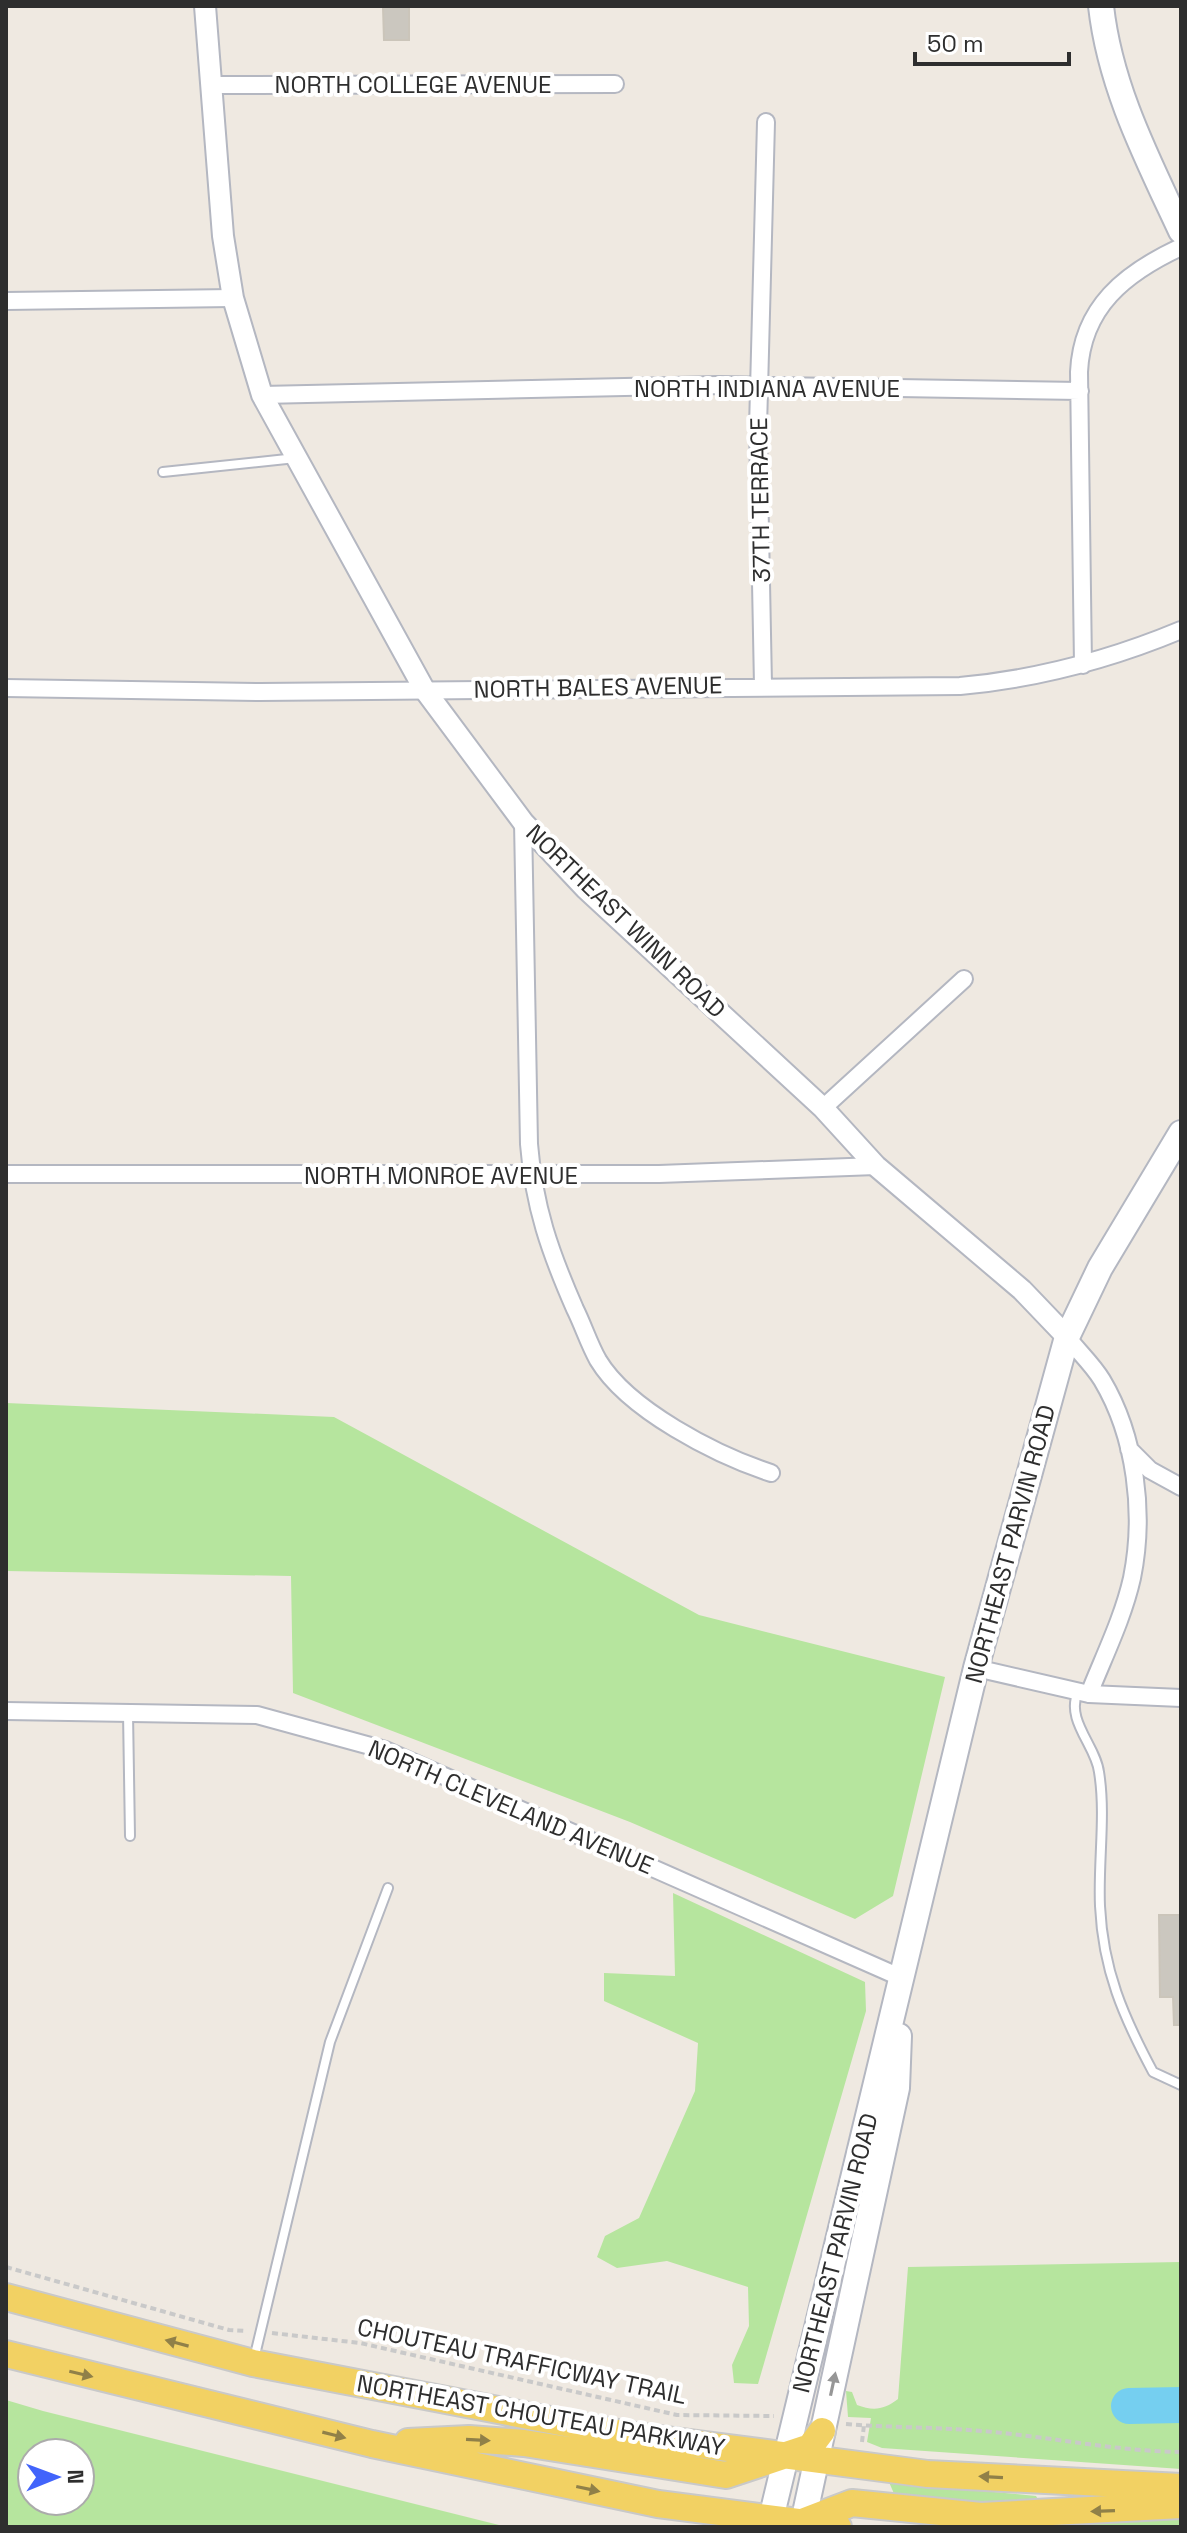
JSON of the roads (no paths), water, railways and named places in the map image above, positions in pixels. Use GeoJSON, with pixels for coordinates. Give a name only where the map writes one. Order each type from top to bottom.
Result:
{"type":"FeatureCollection","features":[{"type":"Feature","properties":{"kind":"main road"},"geometry":{"type":"LineString","coordinates":[[1101,6],[1104,34],[1124,110],[1181,231]]}},
{"type":"Feature","properties":{"kind":"main road","name":"NORTHEAST PARVIN ROAD"},"geometry":{"type":"LineString","coordinates":[[787,2524],[786,2456],[795,2417],[976,1668],[1067,1337],[1100,1268],[1181,1133]]}},
{"type":"Feature","properties":{"kind":"main road","name":"NORTHEAST PARVIN ROAD"},"geometry":{"type":"LineString","coordinates":[[787,2524],[816,2460],[897,2088],[902,1978]]}},
{"type":"Feature","properties":{"kind":"main road","name":"NORTHEAST CHOUTEAU PARKWAY"},"geometry":{"type":"LineString","coordinates":[[6,2297],[253,2363],[628,2435],[928,2474],[1181,2487]]}},
{"type":"Feature","properties":{"kind":"main road"},"geometry":{"type":"LineString","coordinates":[[6,2354],[372,2444],[658,2504],[787,2524],[838,2527]]}},
{"type":"Feature","properties":{"kind":"main road"},"geometry":{"type":"LineString","coordinates":[[372,2444],[469,2439],[524,2443],[726,2475],[810,2447],[823,2426]]}},
{"type":"Feature","properties":{"kind":"main road"},"geometry":{"type":"LineString","coordinates":[[787,2524],[852,2503],[981,2516],[1181,2505]]}},
{"type":"Feature","properties":{"kind":"street","name":"NORTHEAST WINN ROAD"},"geometry":{"type":"LineString","coordinates":[[205,6],[223,236],[233,298],[262,395],[424,689],[523,822],[586,889],[823,1108],[876,1166],[1022,1290],[1067,1337],[1101,1379],[1122,1423],[1129,1449],[1137,1498],[1137,1540],[1131,1579],[1084,1693]]}},
{"type":"Feature","properties":{"kind":"street","name":"NORTH COLLEGE AVENUE"},"geometry":{"type":"LineString","coordinates":[[212,85],[615,84]]}},
{"type":"Feature","properties":{"kind":"street","name":"37TH TERRACE"},"geometry":{"type":"LineString","coordinates":[[763,685],[759,386],[766,122]]}},
{"type":"Feature","properties":{"kind":"street"},"geometry":{"type":"LineString","coordinates":[[1083,665],[1082,343],[1101,303],[1129,275],[1181,247]]}},
{"type":"Feature","properties":{"kind":"street"},"geometry":{"type":"LineString","coordinates":[[6,301],[233,298]]}},
{"type":"Feature","properties":{"kind":"street","name":"NORTH INDIANA AVENUE"},"geometry":{"type":"LineString","coordinates":[[262,395],[759,386],[1080,391]]}},
{"type":"Feature","properties":{"kind":"street","name":"NORTH BALES AVENUE"},"geometry":{"type":"LineString","coordinates":[[6,688],[245,692],[763,685],[960,686],[1013,681],[1083,665],[1181,630]]}},
{"type":"Feature","properties":{"kind":"street"},"geometry":{"type":"LineString","coordinates":[[523,822],[531,1175],[546,1242],[598,1361],[624,1389],[684,1435],[771,1473]]}},
{"type":"Feature","properties":{"kind":"street"},"geometry":{"type":"LineString","coordinates":[[823,1108],[964,979]]}},
{"type":"Feature","properties":{"kind":"street","name":"NORTH MONROE AVENUE"},"geometry":{"type":"LineString","coordinates":[[6,1174],[531,1175],[876,1166]]}},
{"type":"Feature","properties":{"kind":"street"},"geometry":{"type":"LineString","coordinates":[[1129,1449],[1150,1470],[1181,1487]]}},
{"type":"Feature","properties":{"kind":"street"},"geometry":{"type":"LineString","coordinates":[[976,1668],[1084,1693],[1181,1698]]}},
{"type":"Feature","properties":{"kind":"street","name":"NORTH CLEVELAND AVENUE"},"geometry":{"type":"LineString","coordinates":[[6,1711],[128,1710],[257,1715],[385,1750],[902,1978]]}},
{"type":"Feature","properties":{"kind":"lane"},"geometry":{"type":"LineString","coordinates":[[163,472],[297,458]]}},
{"type":"Feature","properties":{"kind":"lane"},"geometry":{"type":"LineString","coordinates":[[1084,1693],[1074,1701],[1083,1739],[1099,1769],[1100,1908],[1110,1980],[1153,2072],[1181,2085]]}},
{"type":"Feature","properties":{"kind":"lane"},"geometry":{"type":"LineString","coordinates":[[128,1710],[130,1836]]}},
{"type":"Feature","properties":{"kind":"lane"},"geometry":{"type":"LineString","coordinates":[[253,2363],[330,2042],[388,1888]]}},
{"type":"Feature","properties":{"kind":"waterway"},"geometry":{"type":"LineString","coordinates":[[1129,2406],[1181,2405]]}}]}
